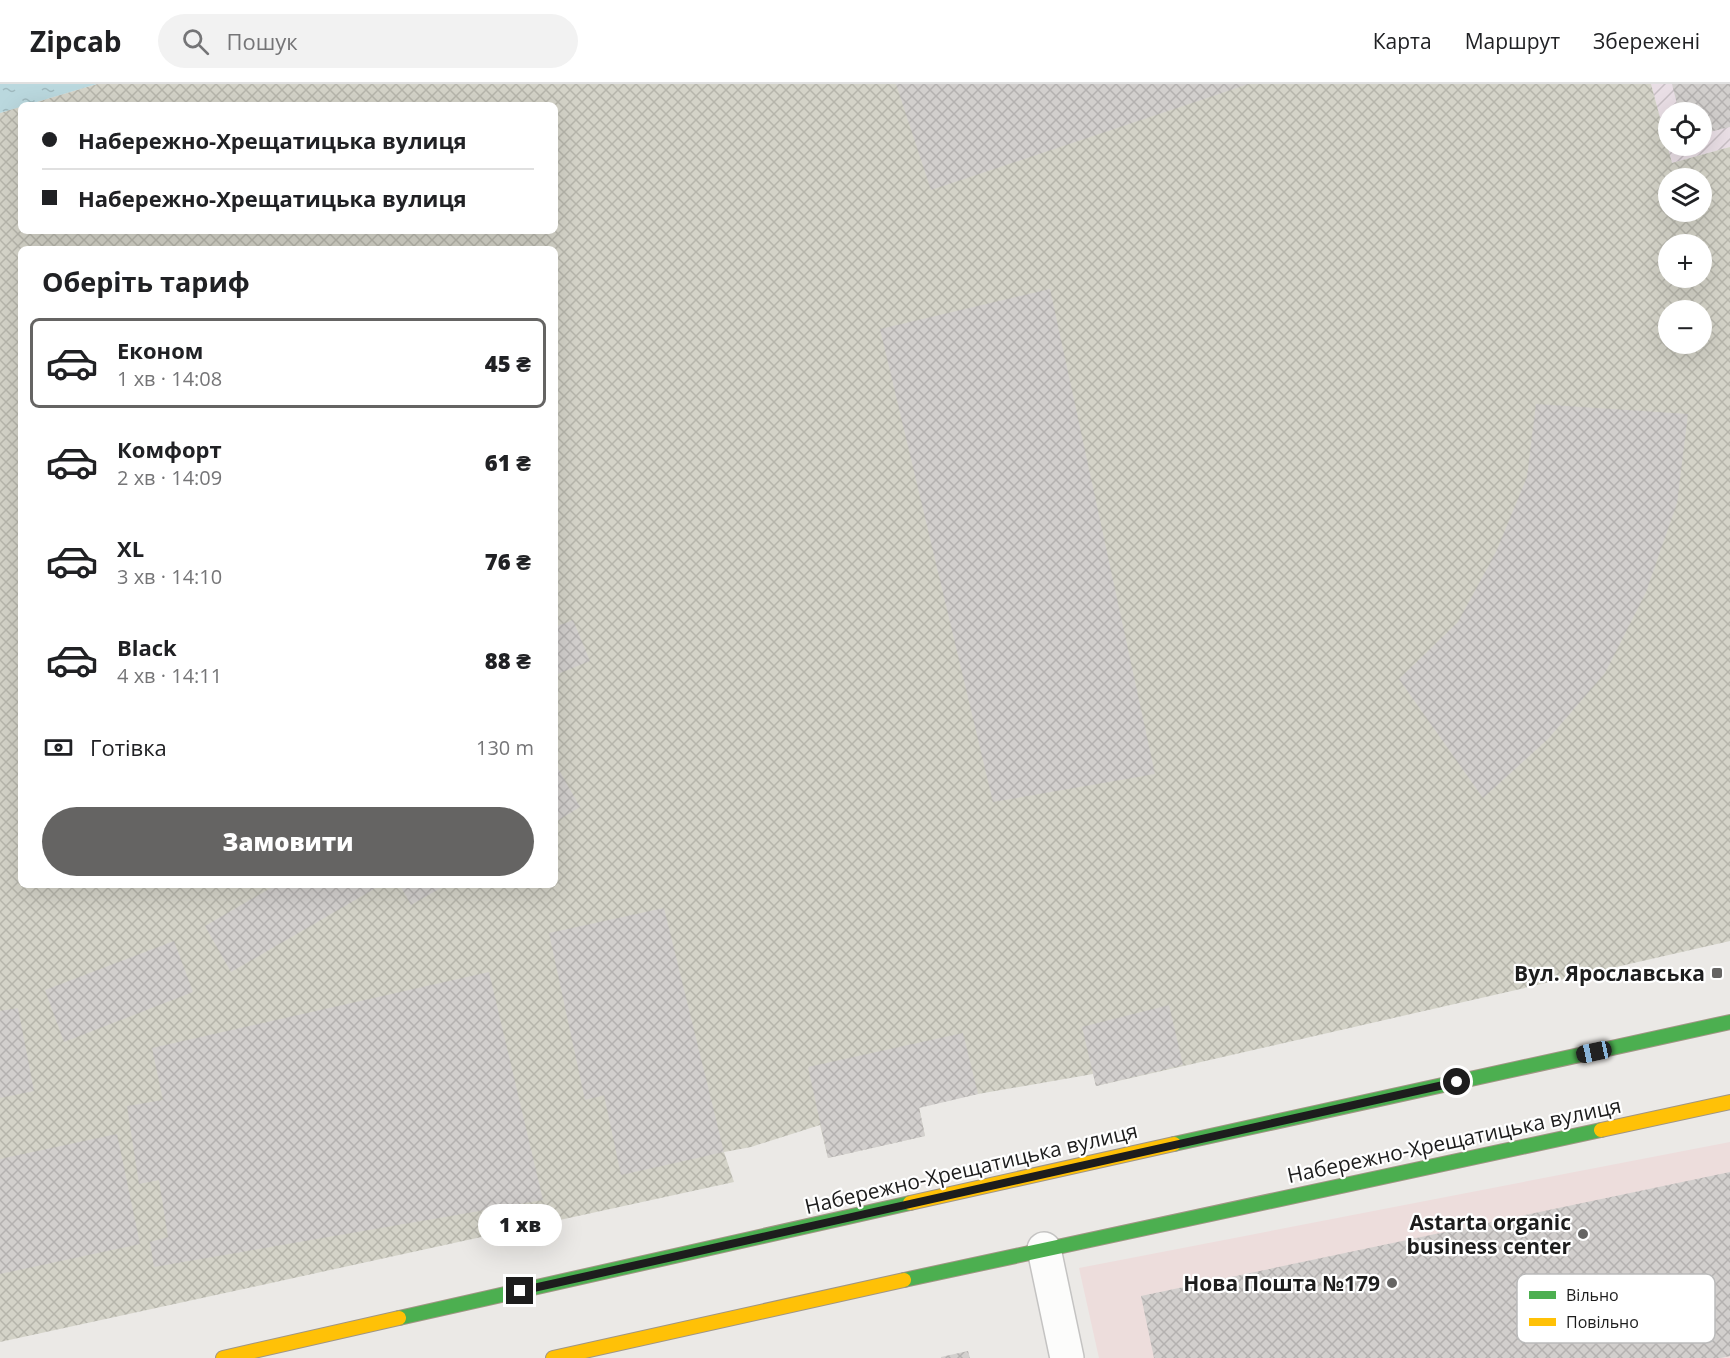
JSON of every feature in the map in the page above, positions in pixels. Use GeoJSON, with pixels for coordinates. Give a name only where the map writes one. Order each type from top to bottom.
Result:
{"type":"FeatureCollection","features":[{"type":"Feature","properties":{"kind":"main road","name":"Набережно-Хрещатицька вулиця"},"geometry":{"type":"LineString","coordinates":[[223,1358],[1116,1157],[1730,1022]]}},
{"type":"Feature","properties":{"kind":"main road","name":"Набережно-Хрещатицька вулиця"},"geometry":{"type":"LineString","coordinates":[[553,1358],[1044,1249],[1730,1102]]}},
{"type":"Feature","properties":{"kind":"street"},"geometry":{"type":"LineString","coordinates":[[1044,1249],[1067,1358]]}},
{"type":"Feature","properties":{"kind":"shaded area"},"geometry":{"type":"Polygon","coordinates":[[[97,84],[1651,84],[1658,110],[1658,156],[1670,156],[1672,163],[1697,156],[1712,156],[1712,152],[1730,147],[1730,941],[1096,1086],[1093,1074],[919,1107],[925,1136],[828,1158],[820,1125],[751,1147],[724,1152],[734,1182],[0,1342],[0,113],[18,107],[18,234],[558,234],[558,102],[36,102],[97,84]]]}},
{"type":"Feature","properties":{"kind":"shaded area"},"geometry":{"type":"Polygon","coordinates":[[[1651,84],[1730,84],[1730,147],[1712,152],[1712,102],[1658,102],[1658,110],[1651,84]]]}},
{"type":"Feature","properties":{"kind":"shaded area"},"geometry":{"type":"Polygon","coordinates":[[[1670,156],[1697,156],[1672,163],[1670,156]]]}},
{"type":"Feature","properties":{"kind":"shaded area","name":"Astarta organic business center"},"geometry":{"type":"Polygon","coordinates":[[[1730,1142],[1730,1358],[1099,1358],[1079,1268],[1730,1142]]]}},
{"type":"Feature","properties":{"kind":"water"},"geometry":{"type":"Polygon","coordinates":[[[0,84],[97,84],[37,102],[18,102],[18,108],[0,113],[0,84]]]}},
{"type":"Feature","properties":{"kind":"building"},"geometry":{"type":"Polygon","coordinates":[[[896,84],[1249,84],[931,190],[896,84]]]}},
{"type":"Feature","properties":{"kind":"building"},"geometry":{"type":"Polygon","coordinates":[[[1672,84],[1730,84],[1730,127],[1712,131],[1712,102],[1676,102],[1672,84]]]}},
{"type":"Feature","properties":{"kind":"building"},"geometry":{"type":"Polygon","coordinates":[[[1050,289],[1155,774],[993,802],[880,329],[1050,289]]]}},
{"type":"Feature","properties":{"kind":"building"},"geometry":{"type":"Polygon","coordinates":[[[1536,404],[1688,414],[1677,503],[1646,592],[1605,673],[1548,739],[1483,798],[1399,679],[1458,622],[1496,552],[1527,477],[1536,404]]]}},
{"type":"Feature","properties":{"kind":"building"},"geometry":{"type":"Polygon","coordinates":[[[573,620],[590,661],[558,674],[558,626],[573,620]]]}},
{"type":"Feature","properties":{"kind":"building"},"geometry":{"type":"Polygon","coordinates":[[[558,768],[580,807],[558,820],[558,768]]]}},
{"type":"Feature","properties":{"kind":"building"},"geometry":{"type":"Polygon","coordinates":[[[271,888],[376,888],[231,972],[205,926],[271,888]]]}},
{"type":"Feature","properties":{"kind":"building"},"geometry":{"type":"Polygon","coordinates":[[[402,888],[441,888],[411,905],[402,888]]]}},
{"type":"Feature","properties":{"kind":"building"},"geometry":{"type":"Polygon","coordinates":[[[664,908],[724,1152],[621,1175],[604,1095],[585,1100],[549,933],[664,908]]]}},
{"type":"Feature","properties":{"kind":"building"},"geometry":{"type":"Polygon","coordinates":[[[174,941],[193,992],[64,1042],[45,990],[174,941]]]}},
{"type":"Feature","properties":{"kind":"building"},"geometry":{"type":"Polygon","coordinates":[[[489,972],[543,1200],[154,1267],[150,1242],[168,1237],[159,1180],[139,1184],[127,1106],[163,1100],[152,1048],[489,972]]]}},
{"type":"Feature","properties":{"kind":"building"},"geometry":{"type":"Polygon","coordinates":[[[1169,1005],[1183,1065],[1096,1086],[1082,1027],[1169,1005]]]}},
{"type":"Feature","properties":{"kind":"building"},"geometry":{"type":"Polygon","coordinates":[[[18,1008],[34,1091],[0,1098],[0,1011],[18,1008]]]}},
{"type":"Feature","properties":{"kind":"building"},"geometry":{"type":"Polygon","coordinates":[[[963,1033],[978,1094],[919,1108],[925,1136],[828,1158],[808,1067],[963,1033]]]}},
{"type":"Feature","properties":{"kind":"building"},"geometry":{"type":"Polygon","coordinates":[[[117,1134],[140,1244],[0,1274],[0,1159],[117,1134]]]}},
{"type":"Feature","properties":{"kind":"building","name":"Astarta organic business center"},"geometry":{"type":"Polygon","coordinates":[[[1730,1172],[1730,1356],[1721,1358],[1154,1358],[1141,1296],[1730,1172]]]}},
{"type":"Feature","properties":{"kind":"building"},"geometry":{"type":"Polygon","coordinates":[[[968,1351],[970,1358],[941,1358],[941,1357],[968,1351]]]}},
{"type":"Feature","properties":{"kind":"traffic: fast"},"geometry":{"type":"LineString","coordinates":[[1174,1144],[1730,1022]]}},
{"type":"Feature","properties":{"kind":"traffic: fast"},"geometry":{"type":"LineString","coordinates":[[904,1280],[1601,1130]]}},
{"type":"Feature","properties":{"kind":"traffic: fast"},"geometry":{"type":"LineString","coordinates":[[399,1318],[910,1203]]}},
{"type":"Feature","properties":{"kind":"traffic: slow"},"geometry":{"type":"LineString","coordinates":[[1601,1130],[1730,1102]]}},
{"type":"Feature","properties":{"kind":"traffic: slow"},"geometry":{"type":"LineString","coordinates":[[910,1203],[1174,1144]]}},
{"type":"Feature","properties":{"kind":"traffic: slow"},"geometry":{"type":"LineString","coordinates":[[553,1358],[904,1280]]}},
{"type":"Feature","properties":{"kind":"traffic: slow"},"geometry":{"type":"LineString","coordinates":[[223,1358],[399,1318]]}},
{"type":"Feature","properties":{"kind":"place","name":"Вул. Ярославська"},"geometry":{"type":"Point","coordinates":[1717,973]}},
{"type":"Feature","properties":{"kind":"place","name":"Astarta organic business center"},"geometry":{"type":"Point","coordinates":[1583,1234]}},
{"type":"Feature","properties":{"kind":"place","name":"Нова Пошта №179"},"geometry":{"type":"Point","coordinates":[1392,1283]}},
{"type":"Feature","properties":{"kind":"route"},"geometry":{"type":"LineString","coordinates":[[520,1291],[1457,1082]]}}]}
